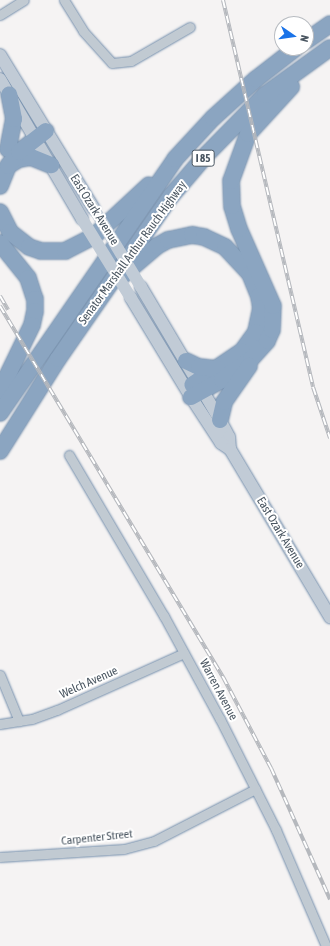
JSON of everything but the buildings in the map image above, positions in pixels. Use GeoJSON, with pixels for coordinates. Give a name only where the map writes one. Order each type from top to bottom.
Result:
{"type":"FeatureCollection","features":[{"type":"Feature","properties":{"kind":"highway"},"geometry":{"type":"LineString","coordinates":[[314,35],[330,24]]}},
{"type":"Feature","properties":{"kind":"highway"},"geometry":{"type":"LineString","coordinates":[[220,420],[224,402],[272,330],[273,306],[239,229],[232,206],[231,182],[248,134],[278,99],[330,49]]}},
{"type":"Feature","properties":{"kind":"highway","name":"Senator Marshall Arthur Rauch Highway"},"geometry":{"type":"LineString","coordinates":[[0,450],[103,293],[172,196],[206,155],[265,95],[330,49]]}},
{"type":"Feature","properties":{"kind":"highway","name":"Senator Marshall Arthur Rauch Highway"},"geometry":{"type":"LineString","coordinates":[[0,413],[176,159],[213,118],[256,79],[286,56]]}},
{"type":"Feature","properties":{"kind":"highway"},"geometry":{"type":"LineString","coordinates":[[0,186],[14,119],[8,94]]}},
{"type":"Feature","properties":{"kind":"highway"},"geometry":{"type":"LineString","coordinates":[[5,157],[38,130]]}},
{"type":"Feature","properties":{"kind":"highway"},"geometry":{"type":"LineString","coordinates":[[5,157],[19,159],[31,157],[51,164]]}},
{"type":"Feature","properties":{"kind":"highway"},"geometry":{"type":"LineString","coordinates":[[0,212],[10,232],[29,247],[53,252],[70,249],[100,232],[176,159]]}},
{"type":"Feature","properties":{"kind":"highway"},"geometry":{"type":"LineString","coordinates":[[103,293],[148,253],[168,240],[192,235],[215,241],[225,247],[250,274],[259,296],[261,308],[258,326],[251,342],[218,368],[195,390]]}},
{"type":"Feature","properties":{"kind":"highway"},"geometry":{"type":"LineString","coordinates":[[0,243],[28,278],[34,294],[35,311],[32,325],[0,390]]}},
{"type":"Feature","properties":{"kind":"highway"},"geometry":{"type":"LineString","coordinates":[[195,390],[232,373],[260,350]]}},
{"type":"Feature","properties":{"kind":"highway"},"geometry":{"type":"LineString","coordinates":[[186,361],[199,367],[218,368]]}},
{"type":"Feature","properties":{"kind":"main road","name":"East Ozark Avenue"},"geometry":{"type":"LineString","coordinates":[[0,55],[38,130],[51,164],[82,219],[131,298],[195,390],[220,420],[229,437],[230,449]]}},
{"type":"Feature","properties":{"kind":"main road","name":"East Ozark Avenue"},"geometry":{"type":"LineString","coordinates":[[0,79],[8,94],[38,130],[94,208],[186,361],[195,390],[221,443],[230,449],[330,617]]}},
{"type":"Feature","properties":{"kind":"street"},"geometry":{"type":"LineString","coordinates":[[0,15],[24,0]]}},
{"type":"Feature","properties":{"kind":"street"},"geometry":{"type":"LineString","coordinates":[[64,0],[83,31],[112,63],[131,61],[190,27]]}},
{"type":"Feature","properties":{"kind":"street","name":"Warren Avenue"},"geometry":{"type":"LineString","coordinates":[[69,454],[184,653],[255,789],[289,859],[326,946]]}},
{"type":"Feature","properties":{"kind":"street","name":"Welch Avenue"},"geometry":{"type":"LineString","coordinates":[[0,724],[20,721],[56,710],[184,653]]}},
{"type":"Feature","properties":{"kind":"street"},"geometry":{"type":"LineString","coordinates":[[0,675],[20,721]]}},
{"type":"Feature","properties":{"kind":"street","name":"Carpenter Street"},"geometry":{"type":"LineString","coordinates":[[0,857],[124,849],[154,841],[255,789]]}},
{"type":"Feature","properties":{"kind":"railway"},"geometry":{"type":"LineString","coordinates":[[223,0],[313,387],[330,438]]}},
{"type":"Feature","properties":{"kind":"railway"},"geometry":{"type":"LineString","coordinates":[[0,296],[8,310]]}},
{"type":"Feature","properties":{"kind":"railway"},"geometry":{"type":"LineString","coordinates":[[0,306],[223,677],[271,768],[330,899]]}}]}
